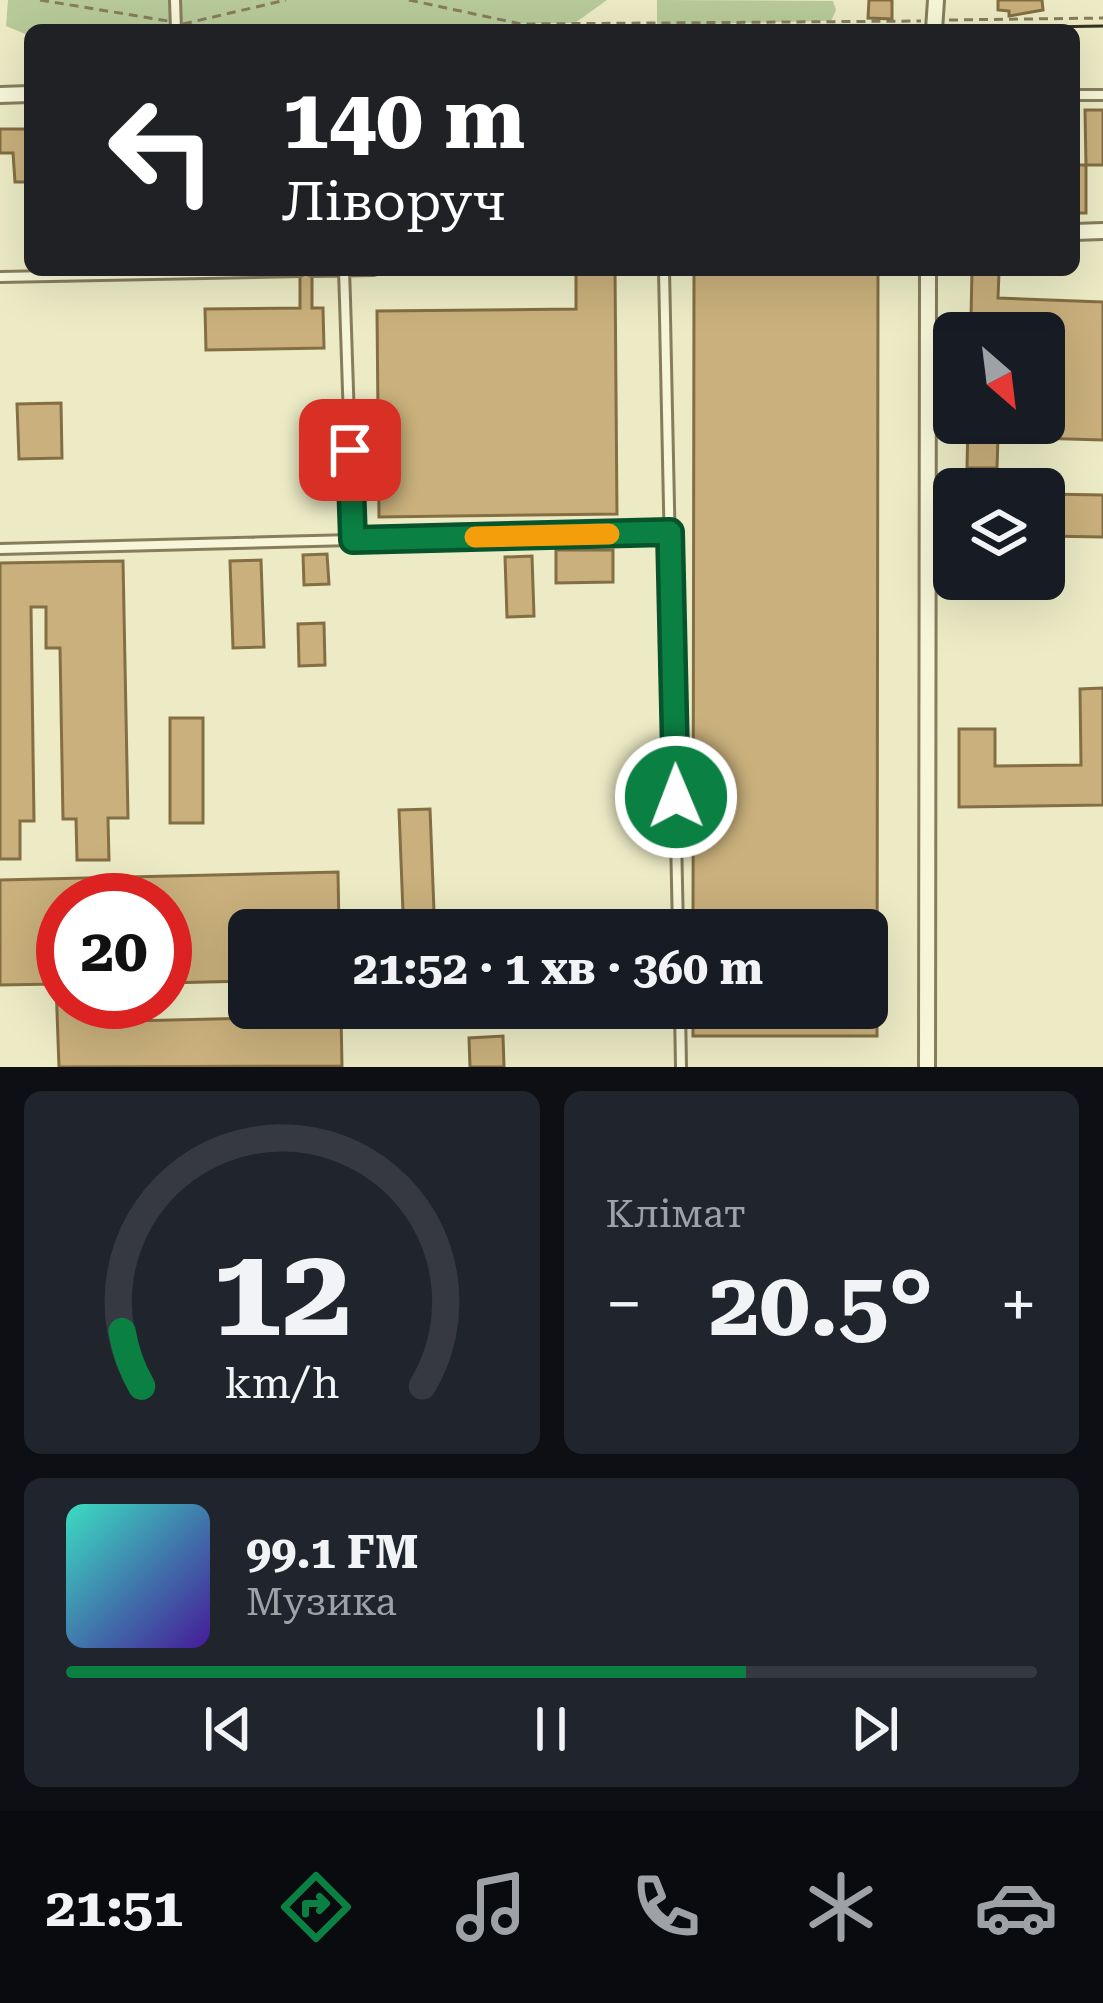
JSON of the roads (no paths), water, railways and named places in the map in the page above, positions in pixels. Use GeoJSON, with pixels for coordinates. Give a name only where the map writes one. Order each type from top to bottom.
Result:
{"type":"FeatureCollection","features":[{"type":"Feature","properties":{"kind":"street"},"geometry":{"type":"LineString","coordinates":[[927,1067],[928,276]]}},
{"type":"Feature","properties":{"kind":"lane"},"geometry":{"type":"LineString","coordinates":[[0,278],[100,276]]}},
{"type":"Feature","properties":{"kind":"lane"},"geometry":{"type":"LineString","coordinates":[[344,276],[353,540]]}},
{"type":"Feature","properties":{"kind":"lane"},"geometry":{"type":"LineString","coordinates":[[664,276],[678,909]]}},
{"type":"Feature","properties":{"kind":"lane"},"geometry":{"type":"LineString","coordinates":[[0,550],[670,532]]}},
{"type":"Feature","properties":{"kind":"lane"},"geometry":{"type":"LineString","coordinates":[[680,1029],[681,1067]]}},
{"type":"Feature","properties":{"kind":"tram line"},"geometry":{"type":"LineString","coordinates":[[1080,26],[1103,26]]}}]}
